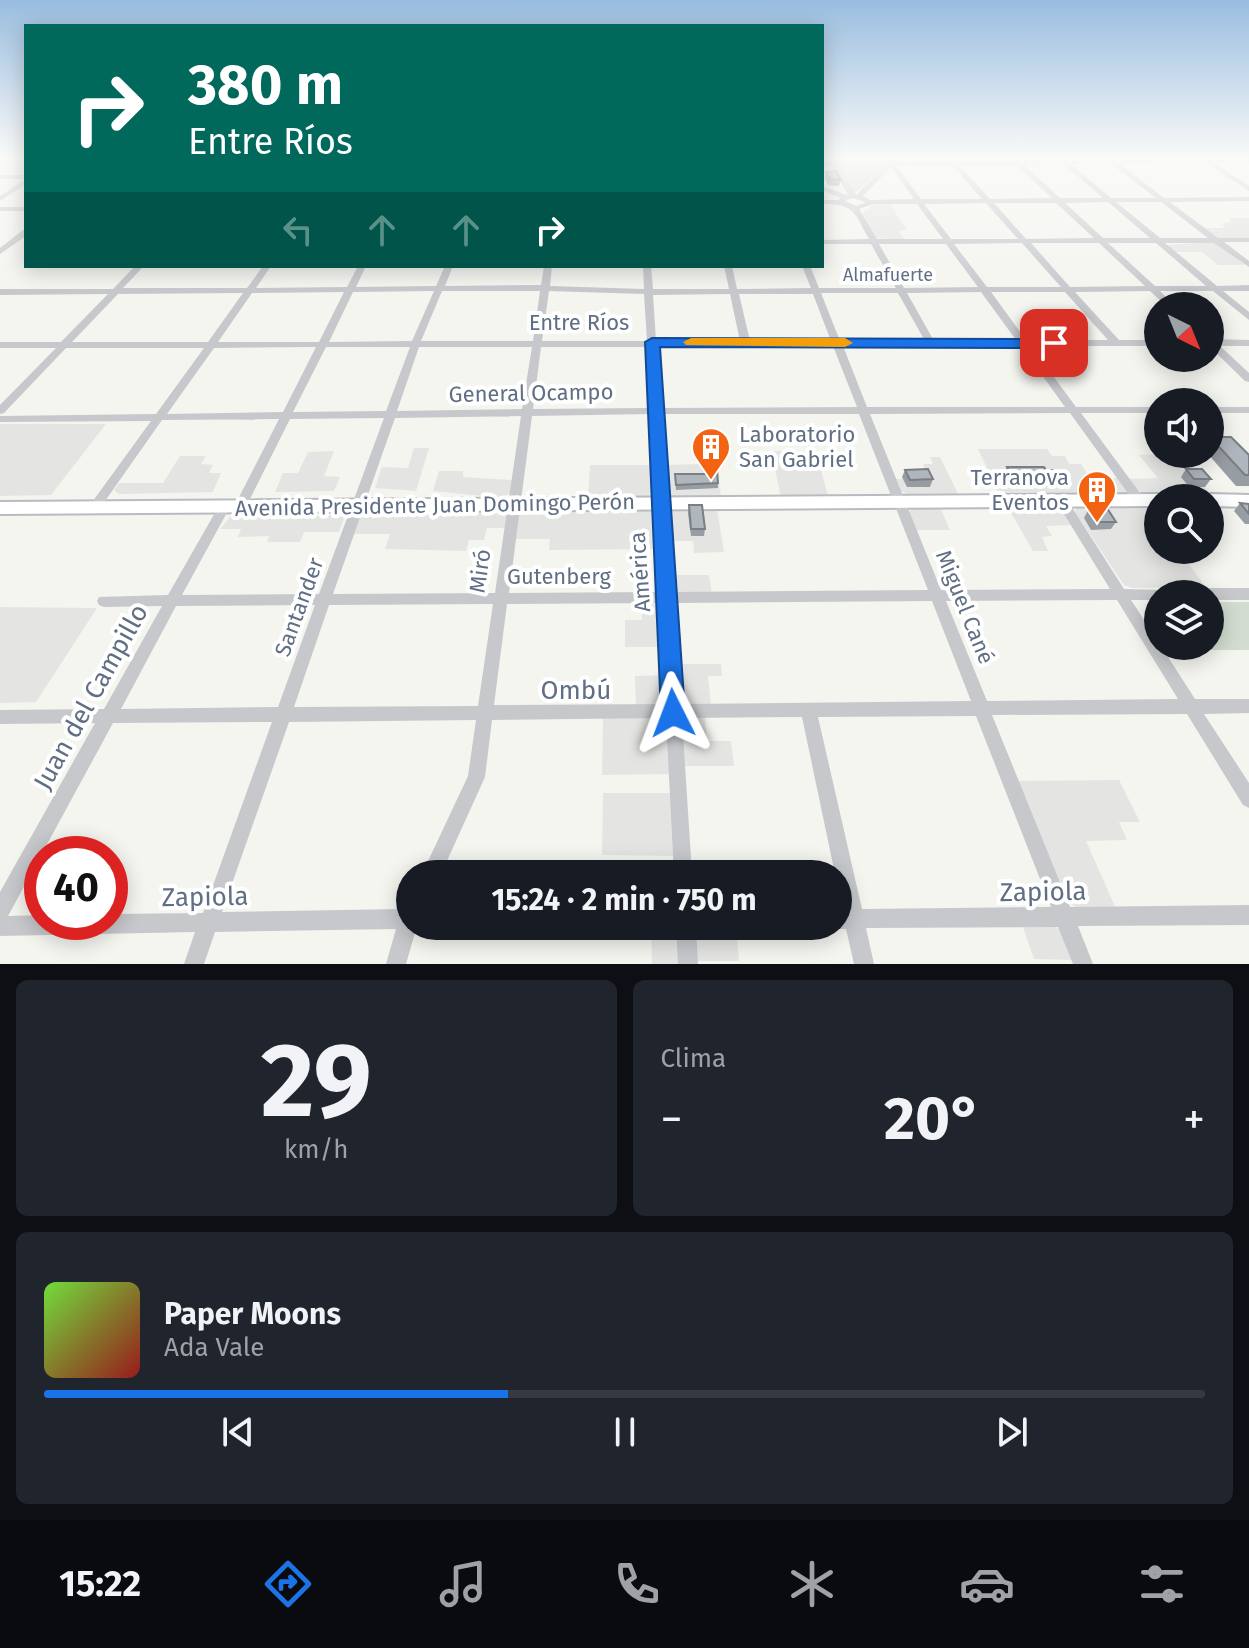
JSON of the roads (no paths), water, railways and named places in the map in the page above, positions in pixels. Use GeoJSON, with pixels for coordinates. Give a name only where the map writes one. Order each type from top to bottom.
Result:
{"type":"FeatureCollection","features":[{"type":"Feature","properties":{"kind":"main road","name":"Avenida Presidente Juan Domingo Perón"},"geometry":{"type":"LineString","coordinates":[[0,508],[1144,500]]}},
{"type":"Feature","properties":{"kind":"main road"},"geometry":{"type":"LineString","coordinates":[[1224,500],[1249,501]]}},
{"type":"Feature","properties":{"kind":"street"},"geometry":{"type":"LineString","coordinates":[[852,202],[931,343]]}},
{"type":"Feature","properties":{"kind":"street"},"geometry":{"type":"LineString","coordinates":[[855,208],[867,206],[869,202],[920,202],[1139,500]]}},
{"type":"Feature","properties":{"kind":"street"},"geometry":{"type":"LineString","coordinates":[[989,202],[1116,343]]}},
{"type":"Feature","properties":{"kind":"street"},"geometry":{"type":"LineString","coordinates":[[1059,202],[1156,292]]}},
{"type":"Feature","properties":{"kind":"street"},"geometry":{"type":"LineString","coordinates":[[1112,202],[1249,317]]}},
{"type":"Feature","properties":{"kind":"street"},"geometry":{"type":"LineString","coordinates":[[1167,202],[1249,265]]}},
{"type":"Feature","properties":{"kind":"street"},"geometry":{"type":"LineString","coordinates":[[0,209],[24,209]]}},
{"type":"Feature","properties":{"kind":"street"},"geometry":{"type":"LineString","coordinates":[[3,249],[24,233]]}},
{"type":"Feature","properties":{"kind":"street"},"geometry":{"type":"LineString","coordinates":[[824,242],[1249,240]]}},
{"type":"Feature","properties":{"kind":"street"},"geometry":{"type":"LineString","coordinates":[[3,249],[24,246]]}},
{"type":"Feature","properties":{"kind":"street"},"geometry":{"type":"LineString","coordinates":[[0,411],[138,268]]}},
{"type":"Feature","properties":{"kind":"street"},"geometry":{"type":"LineString","coordinates":[[94,508],[265,268]]}},
{"type":"Feature","properties":{"kind":"street","name":"Juan del Campillo"},"geometry":{"type":"LineString","coordinates":[[0,911],[107,714],[284,417],[361,268]]}},
{"type":"Feature","properties":{"kind":"street","name":"Santander"},"geometry":{"type":"LineString","coordinates":[[194,964],[416,343],[436,289],[448,268]]}},
{"type":"Feature","properties":{"kind":"street","name":"Miró"},"geometry":{"type":"LineString","coordinates":[[438,860],[473,787],[548,268]]}},
{"type":"Feature","properties":{"kind":"street","name":"América"},"geometry":{"type":"LineString","coordinates":[[647,268],[682,860]]}},
{"type":"Feature","properties":{"kind":"street"},"geometry":{"type":"LineString","coordinates":[[728,268],[745,342]]}},
{"type":"Feature","properties":{"kind":"street","name":"Miguel Cané"},"geometry":{"type":"LineString","coordinates":[[807,268],[1083,964]]}},
{"type":"Feature","properties":{"kind":"street","name":"Almafuerte"},"geometry":{"type":"LineString","coordinates":[[0,292],[1249,288]]}},
{"type":"Feature","properties":{"kind":"street","name":"Entre Ríos"},"geometry":{"type":"LineString","coordinates":[[0,345],[1144,343]]}},
{"type":"Feature","properties":{"kind":"street"},"geometry":{"type":"LineString","coordinates":[[1224,343],[1249,343]]}},
{"type":"Feature","properties":{"kind":"street"},"geometry":{"type":"LineString","coordinates":[[1224,356],[1249,379]]}},
{"type":"Feature","properties":{"kind":"street","name":"General Ocampo"},"geometry":{"type":"LineString","coordinates":[[0,419],[527,412],[1144,410]]}},
{"type":"Feature","properties":{"kind":"street"},"geometry":{"type":"LineString","coordinates":[[1224,410],[1249,410]]}},
{"type":"Feature","properties":{"kind":"street"},"geometry":{"type":"LineString","coordinates":[[1062,501],[1249,799]]}},
{"type":"Feature","properties":{"kind":"street","name":"Gutenberg"},"geometry":{"type":"LineString","coordinates":[[104,601],[1144,594]]}},
{"type":"Feature","properties":{"kind":"street"},"geometry":{"type":"LineString","coordinates":[[1224,594],[1249,594]]}},
{"type":"Feature","properties":{"kind":"street","name":"Ombú"},"geometry":{"type":"LineString","coordinates":[[0,717],[1249,706]]}},
{"type":"Feature","properties":{"kind":"street"},"geometry":{"type":"LineString","coordinates":[[809,712],[836,860]]}},
{"type":"Feature","properties":{"kind":"street","name":"Zapiola"},"geometry":{"type":"LineString","coordinates":[[852,919],[1249,915]]}},
{"type":"Feature","properties":{"kind":"street","name":"Zapiola"},"geometry":{"type":"LineString","coordinates":[[0,926],[396,918]]}},
{"type":"Feature","properties":{"kind":"street"},"geometry":{"type":"LineString","coordinates":[[852,932],[864,964]]}},
{"type":"Feature","properties":{"kind":"street"},"geometry":{"type":"LineString","coordinates":[[396,964],[403,940]]}},
{"type":"Feature","properties":{"kind":"street"},"geometry":{"type":"LineString","coordinates":[[687,940],[688,964]]}},
{"type":"Feature","properties":{"kind":"place","name":"Laboratorio San Gabriel"},"geometry":{"type":"Point","coordinates":[711,481]}},
{"type":"Feature","properties":{"kind":"place","name":"Terranova Eventos"},"geometry":{"type":"Point","coordinates":[1097,524]}}]}
